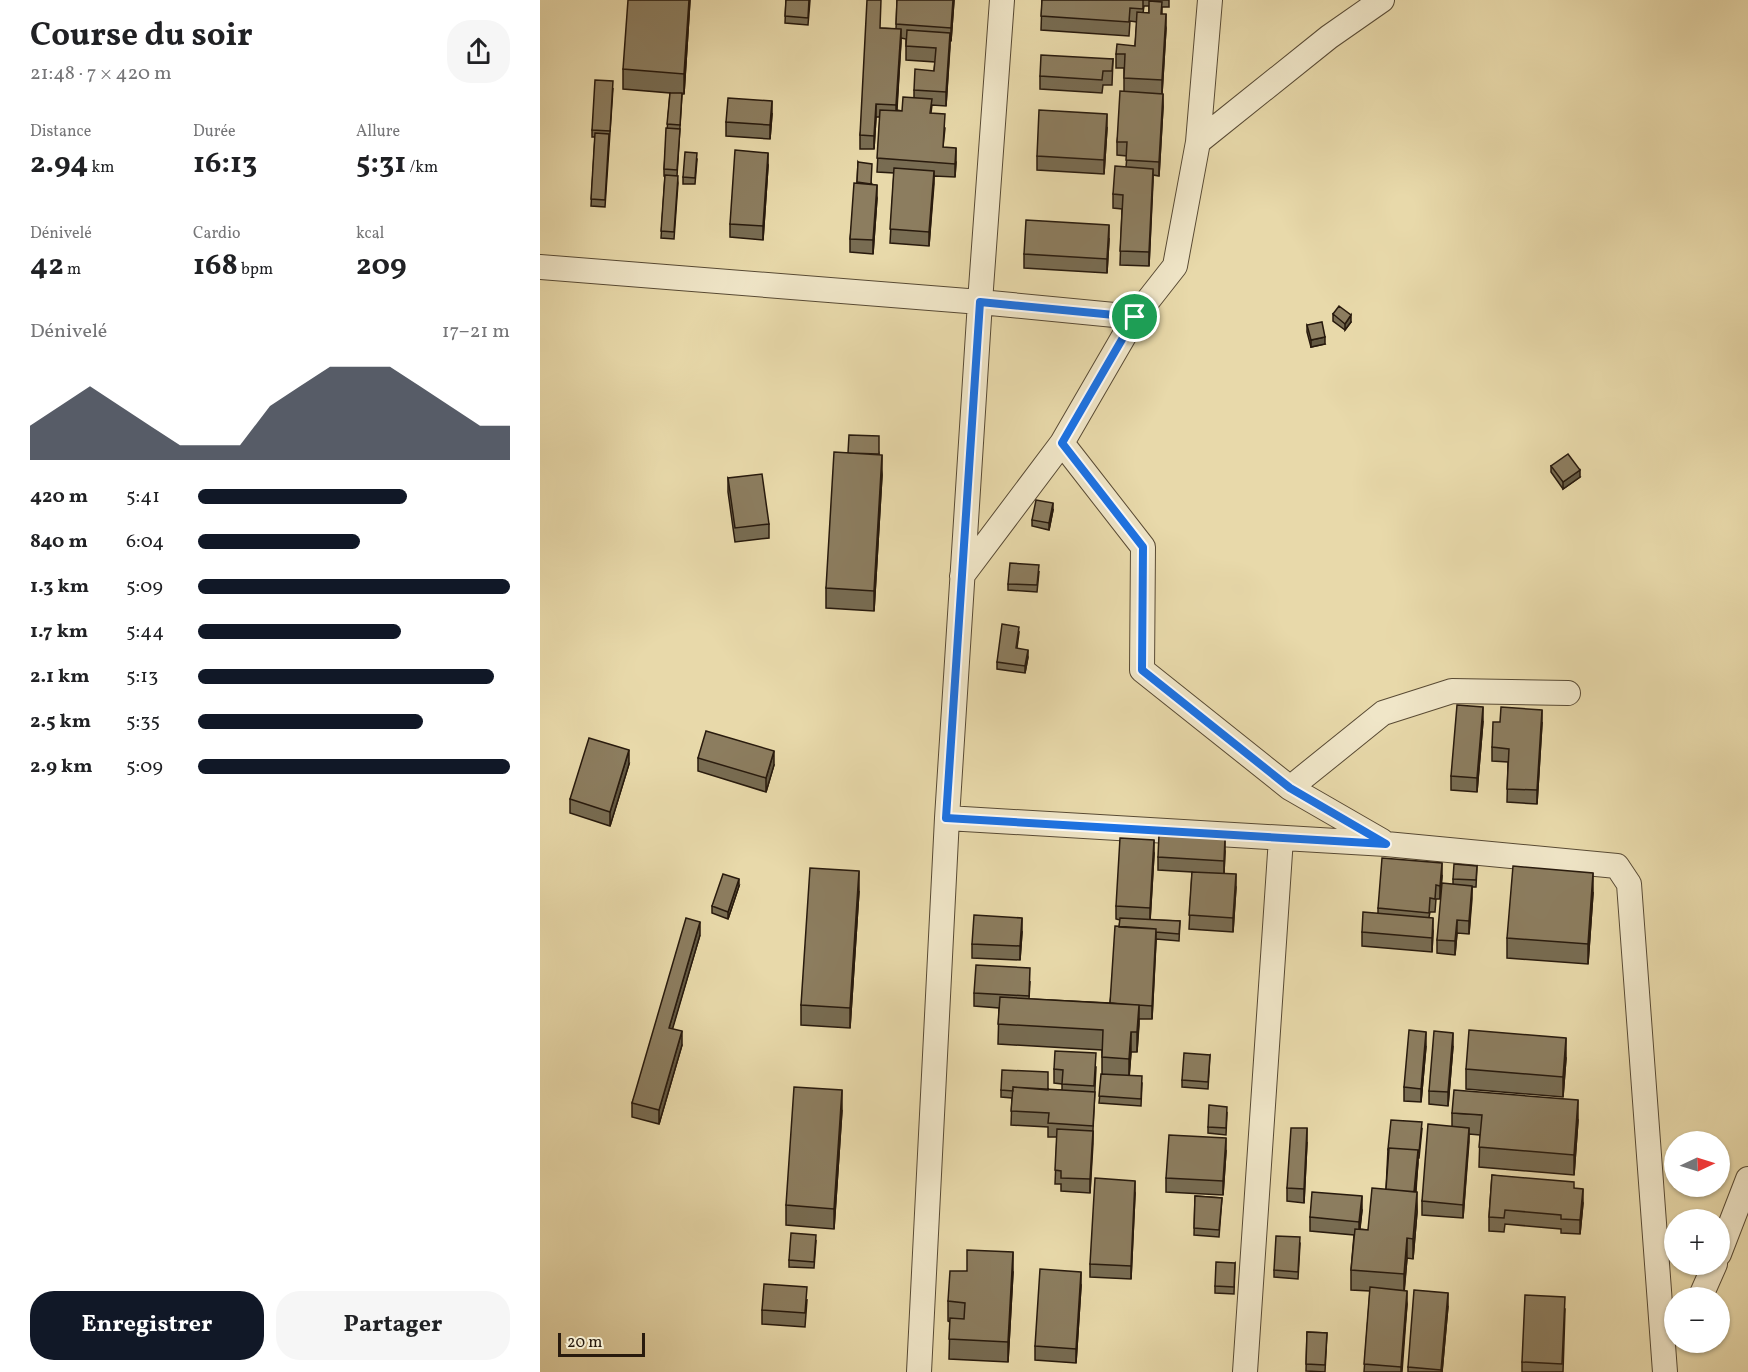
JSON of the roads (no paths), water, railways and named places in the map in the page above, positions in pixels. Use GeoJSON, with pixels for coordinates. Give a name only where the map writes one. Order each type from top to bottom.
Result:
{"type":"FeatureCollection","features":[{"type":"Feature","properties":{"kind":"street"},"geometry":{"type":"LineString","coordinates":[[919,1372],[946,818],[1002,0]]}},
{"type":"Feature","properties":{"kind":"street"},"geometry":{"type":"LineString","coordinates":[[962,576],[1062,443],[1135,317],[1175,266],[1198,142],[1210,0]]}},
{"type":"Feature","properties":{"kind":"street"},"geometry":{"type":"LineString","coordinates":[[1198,142],[1329,37],[1382,0]]}},
{"type":"Feature","properties":{"kind":"street"},"geometry":{"type":"LineString","coordinates":[[540,267],[980,302],[1135,317]]}},
{"type":"Feature","properties":{"kind":"street"},"geometry":{"type":"LineString","coordinates":[[1062,443],[1143,547],[1142,670],[1290,788],[1386,844]]}},
{"type":"Feature","properties":{"kind":"street"},"geometry":{"type":"LineString","coordinates":[[1290,788],[1383,713],[1452,691],[1568,693]]}},
{"type":"Feature","properties":{"kind":"street"},"geometry":{"type":"LineString","coordinates":[[946,818],[1386,844],[1617,866],[1629,884],[1668,1358]]}},
{"type":"Feature","properties":{"kind":"street"},"geometry":{"type":"LineString","coordinates":[[1245,1372],[1281,838]]}},
{"type":"Feature","properties":{"kind":"street"},"geometry":{"type":"LineString","coordinates":[[1730,1226],[1748,1179]]}}]}
